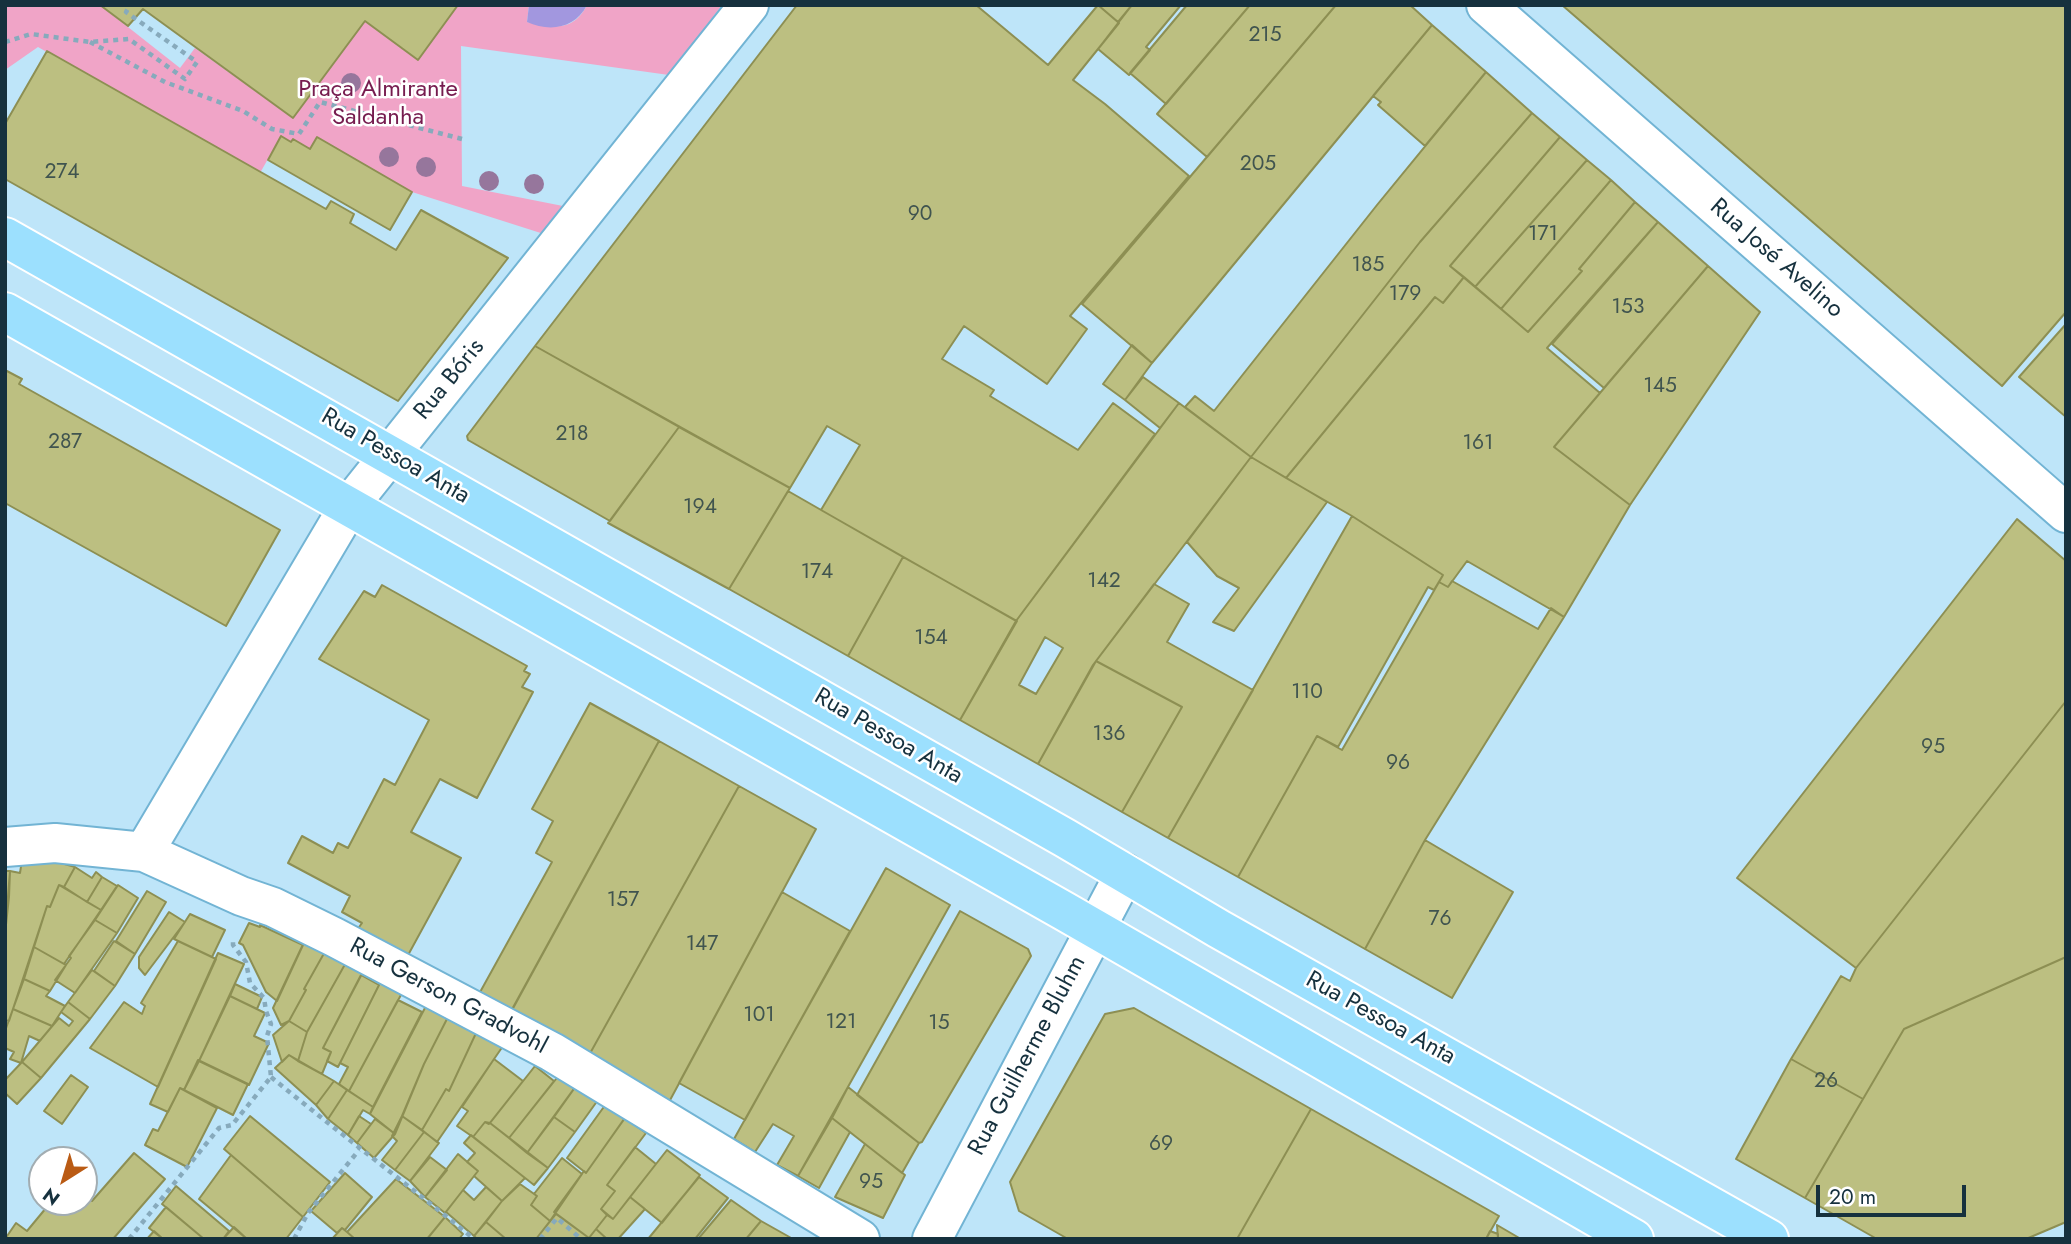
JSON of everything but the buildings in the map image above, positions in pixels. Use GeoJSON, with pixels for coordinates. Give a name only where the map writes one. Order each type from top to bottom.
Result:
{"type":"FeatureCollection","features":[{"type":"Feature","properties":{"kind":"main road","name":"Rua Pessoa Anta"},"geometry":{"type":"LineString","coordinates":[[5,237],[1769,1239]]}},
{"type":"Feature","properties":{"kind":"main road"},"geometry":{"type":"LineString","coordinates":[[5,312],[1096,929],[1634,1239]]}},
{"type":"Feature","properties":{"kind":"street","name":"Rua Bóris"},"geometry":{"type":"LineString","coordinates":[[144,852],[349,506],[749,5]]}},
{"type":"Feature","properties":{"kind":"street","name":"Rua José Avelino"},"geometry":{"type":"LineString","coordinates":[[1486,5],[2066,513]]}},
{"type":"Feature","properties":{"kind":"street","name":"Rua Gerson Gradvohl"},"geometry":{"type":"LineString","coordinates":[[5,847],[55,843],[144,852],[241,897],[274,908],[552,1052],[860,1239]]}},
{"type":"Feature","properties":{"kind":"street","name":"Rua Guilherme Bluhm"},"geometry":{"type":"LineString","coordinates":[[932,1239],[1125,873]]}},
{"type":"Feature","properties":{"kind":"path"},"geometry":{"type":"LineString","coordinates":[[5,42],[31,34],[90,42],[129,39],[185,79],[197,62],[126,12],[130,5]]}},
{"type":"Feature","properties":{"kind":"path"},"geometry":{"type":"LineString","coordinates":[[90,42],[165,82],[243,111],[272,129],[299,134],[320,102],[462,139]]}},
{"type":"Feature","properties":{"kind":"path"},"geometry":{"type":"LineString","coordinates":[[129,1239],[219,1128],[232,1125],[271,1077],[267,1036],[271,1024],[264,998],[250,983],[246,962],[233,945],[241,897]]}},
{"type":"Feature","properties":{"kind":"path"},"geometry":{"type":"LineString","coordinates":[[271,1077],[359,1150],[396,1175],[474,1239]]}},
{"type":"Feature","properties":{"kind":"path"},"geometry":{"type":"LineString","coordinates":[[294,1239],[308,1213],[359,1150]]}},
{"type":"Feature","properties":{"kind":"path"},"geometry":{"type":"LineString","coordinates":[[540,1239],[557,1219],[581,1239]]}},
{"type":"Feature","properties":{"kind":"green space","name":"Praça Almirante Saldanha"},"geometry":{"type":"Polygon","coordinates":[[[5,5],[100,5],[180,68],[195,48],[293,118],[365,21],[418,60],[458,5],[529,5],[527,22],[561,26],[575,20],[587,5],[722,5],[669,75],[461,46],[462,186],[568,207],[547,235],[412,192],[317,137],[310,149],[293,139],[291,142],[281,136],[260,173],[38,47],[5,70],[5,5]]]}},
{"type":"Feature","properties":{"kind":"shaded area"},"geometry":{"type":"Polygon","coordinates":[[[529,5],[587,5],[569,24],[544,27],[527,22],[529,5]]]}}]}
